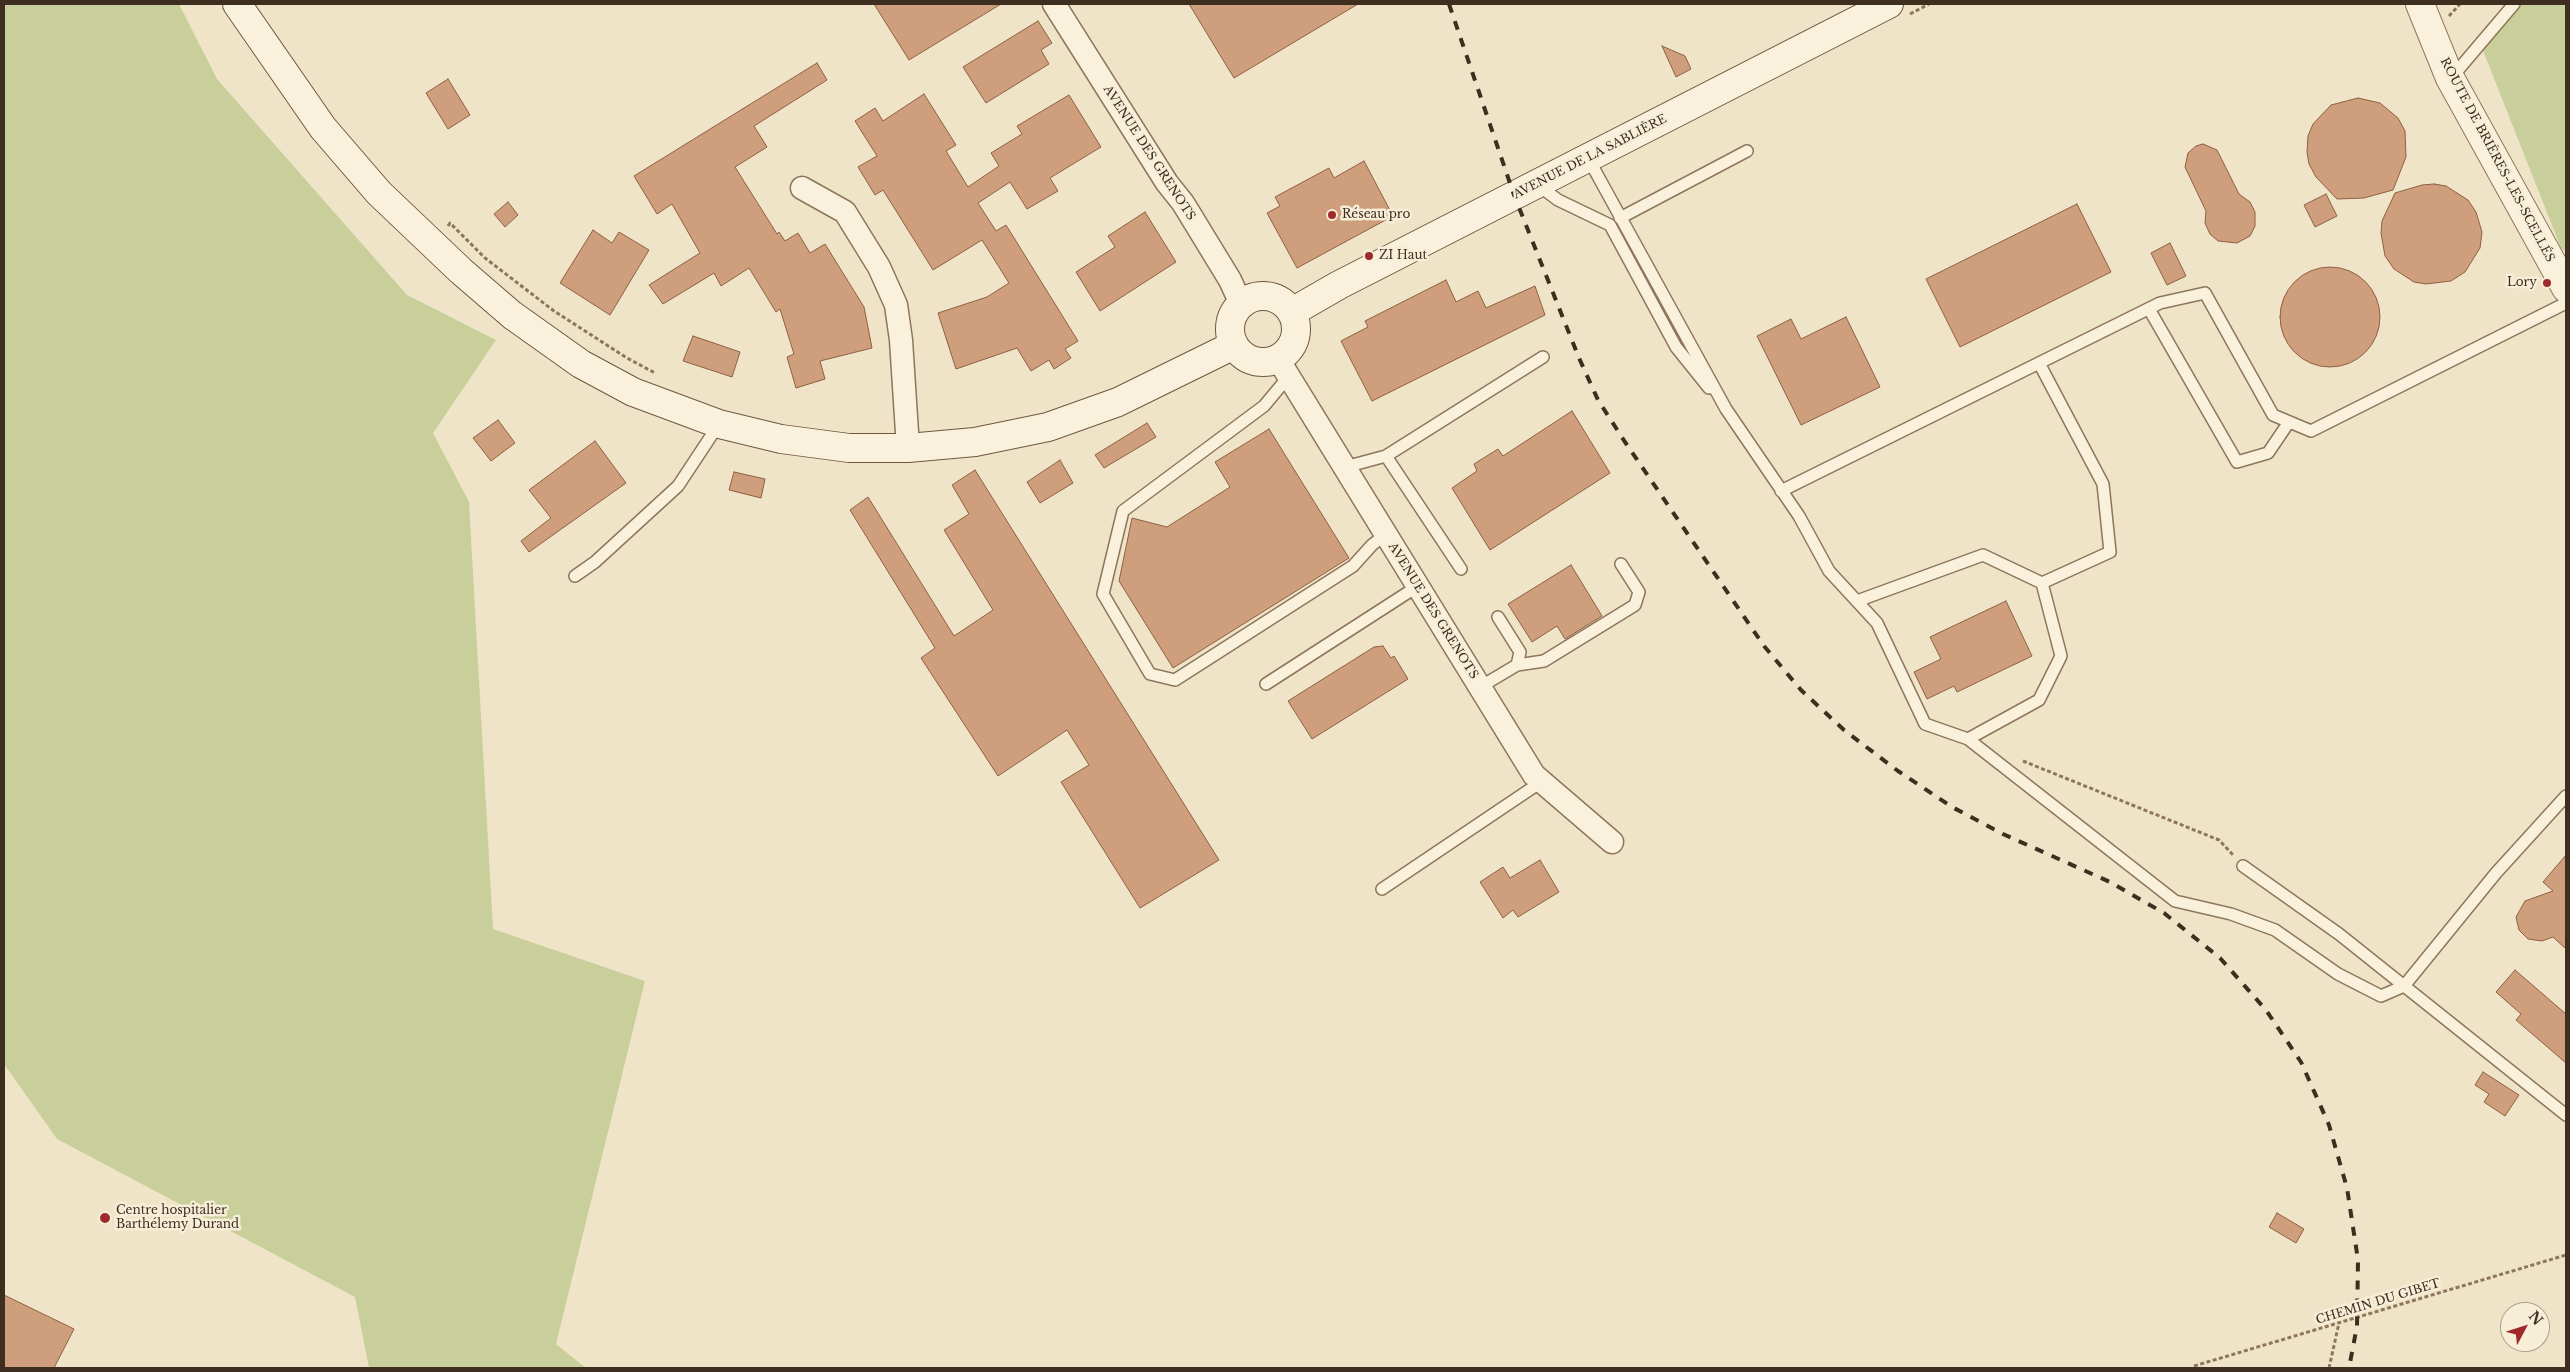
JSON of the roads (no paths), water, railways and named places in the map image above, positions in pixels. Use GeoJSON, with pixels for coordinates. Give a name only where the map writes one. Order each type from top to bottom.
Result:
{"type":"FeatureCollection","features":[{"type":"Feature","properties":{"kind":"main road"},"geometry":{"type":"LineString","coordinates":[[237,4],[323,128],[379,193],[431,244],[512,315],[581,364],[633,392],[719,424],[782,439],[849,448],[908,448],[975,442],[1048,427],[1118,402],[1234,345]]}},
{"type":"Feature","properties":{"kind":"main road","name":"AVENUE DE LA SABLIÈRE"},"geometry":{"type":"LineString","coordinates":[[1292,312],[1339,285],[1889,4]]}},
{"type":"Feature","properties":{"kind":"main road","name":"ROUTE DE BRIÈRES-LES-SCELLÉS"},"geometry":{"type":"LineString","coordinates":[[2420,4],[2450,78],[2566,288]]}},
{"type":"Feature","properties":{"kind":"main road"},"geometry":{"type":"LineString","coordinates":[[1260,296],[1272,297],[1284,303],[1292,312],[1296,324],[1295,340],[1289,350],[1284,368],[1258,362],[1241,354],[1234,345],[1230,326],[1233,314],[1241,304],[1260,296]]}},
{"type":"Feature","properties":{"kind":"street","name":"AVENUE DES GRENOTS"},"geometry":{"type":"LineString","coordinates":[[1054,4],[1166,183],[1183,203],[1230,280],[1241,304]]}},
{"type":"Feature","properties":{"kind":"street"},"geometry":{"type":"LineString","coordinates":[[802,188],[845,212],[879,267],[896,305],[901,340],[908,448]]}},
{"type":"Feature","properties":{"kind":"street","name":"AVENUE DES GRENOTS"},"geometry":{"type":"LineString","coordinates":[[1284,368],[1534,775],[1612,842]]}},
{"type":"Feature","properties":{"kind":"lane"},"geometry":{"type":"LineString","coordinates":[[2450,78],[2514,4]]}},
{"type":"Feature","properties":{"kind":"lane"},"geometry":{"type":"LineString","coordinates":[[1620,218],[1747,151]]}},
{"type":"Feature","properties":{"kind":"lane"},"geometry":{"type":"LineString","coordinates":[[1588,158],[1726,409],[1799,516],[1828,571],[1876,623],[1925,724],[1968,739],[2175,901],[2231,914],[2275,930],[2338,974],[2381,996],[2404,986],[2496,872],[2566,796]]}},
{"type":"Feature","properties":{"kind":"lane"},"geometry":{"type":"LineString","coordinates":[[1536,184],[1558,200],[1610,225],[1676,347],[1726,409]]}},
{"type":"Feature","properties":{"kind":"lane"},"geometry":{"type":"LineString","coordinates":[[1781,491],[2160,303],[2206,293],[2273,415],[2310,431],[2566,303]]}},
{"type":"Feature","properties":{"kind":"lane"},"geometry":{"type":"LineString","coordinates":[[2149,309],[2237,462],[2268,453],[2289,422]]}},
{"type":"Feature","properties":{"kind":"lane"},"geometry":{"type":"LineString","coordinates":[[1345,467],[1386,456],[1543,357]]}},
{"type":"Feature","properties":{"kind":"lane"},"geometry":{"type":"LineString","coordinates":[[1857,601],[1983,555],[2042,583],[2110,552],[2103,484],[2039,363]]}},
{"type":"Feature","properties":{"kind":"lane"},"geometry":{"type":"LineString","coordinates":[[1284,368],[1264,406],[1123,511],[1103,594],[1150,674],[1175,680],[1353,566],[1372,545],[1386,534]]}},
{"type":"Feature","properties":{"kind":"lane"},"geometry":{"type":"LineString","coordinates":[[575,576],[595,562],[678,486],[719,424]]}},
{"type":"Feature","properties":{"kind":"lane"},"geometry":{"type":"LineString","coordinates":[[1386,456],[1461,569]]}},
{"type":"Feature","properties":{"kind":"lane"},"geometry":{"type":"LineString","coordinates":[[1480,687],[1517,665],[1544,661],[1635,605],[1639,592],[1621,564]]}},
{"type":"Feature","properties":{"kind":"lane"},"geometry":{"type":"LineString","coordinates":[[1968,739],[2039,700],[2061,656],[2042,583]]}},
{"type":"Feature","properties":{"kind":"lane"},"geometry":{"type":"LineString","coordinates":[[1266,684],[1418,586]]}},
{"type":"Feature","properties":{"kind":"lane"},"geometry":{"type":"LineString","coordinates":[[1498,617],[1520,652],[1517,665]]}},
{"type":"Feature","properties":{"kind":"lane"},"geometry":{"type":"LineString","coordinates":[[1382,889],[1541,782]]}},
{"type":"Feature","properties":{"kind":"lane"},"geometry":{"type":"LineString","coordinates":[[2243,866],[2339,934],[2566,1115]]}},
{"type":"Feature","properties":{"kind":"railway"},"geometry":{"type":"LineString","coordinates":[[1449,4],[1514,195],[1579,358],[1598,400],[1764,646],[1801,690],[1844,730],[1898,771],[1952,807],[2003,834],[2110,882],[2164,913],[2220,958],[2266,1010],[2301,1062],[2329,1125],[2347,1188],[2358,1260],[2357,1326],[2349,1368]]}},
{"type":"Feature","properties":{"kind":"place","name":"Réseau pro"},"geometry":{"type":"Point","coordinates":[1332,215]}},
{"type":"Feature","properties":{"kind":"place","name":"ZI Haut"},"geometry":{"type":"Point","coordinates":[1369,256]}},
{"type":"Feature","properties":{"kind":"place","name":"Lory"},"geometry":{"type":"Point","coordinates":[2547,283]}},
{"type":"Feature","properties":{"kind":"place","name":"Centre hospitalier Barthélemy Durand"},"geometry":{"type":"Point","coordinates":[105,1218]}}]}
